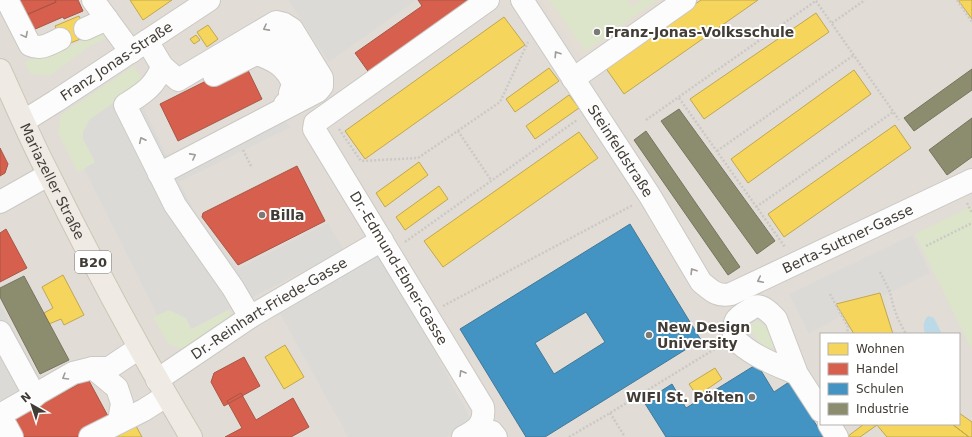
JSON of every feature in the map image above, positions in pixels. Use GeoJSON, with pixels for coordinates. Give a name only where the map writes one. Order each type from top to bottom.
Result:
{"type":"FeatureCollection","features":[{"type":"Feature","properties":{"kind":"main road","name":"Mariazeller Straße"},"geometry":{"type":"LineString","coordinates":[[0,70],[48,175],[139,348],[191,437]]}},
{"type":"Feature","properties":{"kind":"street"},"geometry":{"type":"LineString","coordinates":[[7,0],[30,44],[35,47],[43,47],[60,39]]}},
{"type":"Feature","properties":{"kind":"street"},"geometry":{"type":"LineString","coordinates":[[94,0],[107,19],[186,87],[198,83],[257,54],[273,60],[290,75],[294,84],[291,91],[274,114]]}},
{"type":"Feature","properties":{"kind":"street","name":"Franz Jonas-Straße"},"geometry":{"type":"LineString","coordinates":[[24,121],[209,0]]}},
{"type":"Feature","properties":{"kind":"street","name":"Dr.-Edmund-Ebner-Gasse"},"geometry":{"type":"LineString","coordinates":[[469,434],[482,419],[482,406],[314,129],[315,123],[488,0]]}},
{"type":"Feature","properties":{"kind":"street","name":"Steinfeldstraße"},"geometry":{"type":"LineString","coordinates":[[522,0],[650,196],[701,282],[722,296]]}},
{"type":"Feature","properties":{"kind":"street"},"geometry":{"type":"LineString","coordinates":[[573,79],[685,0]]}},
{"type":"Feature","properties":{"kind":"street"},"geometry":{"type":"LineString","coordinates":[[85,29],[107,19]]}},
{"type":"Feature","properties":{"kind":"street"},"geometry":{"type":"LineString","coordinates":[[159,174],[318,91],[322,86],[322,78],[292,29],[284,24],[276,22],[222,56],[178,80]]}},
{"type":"Feature","properties":{"kind":"street"},"geometry":{"type":"LineString","coordinates":[[162,66],[158,77],[147,90],[125,105],[175,205],[233,288],[250,317]]}},
{"type":"Feature","properties":{"kind":"street"},"geometry":{"type":"LineString","coordinates":[[0,202],[48,175]]}},
{"type":"Feature","properties":{"kind":"street","name":"Berta-Suttner-Gasse"},"geometry":{"type":"LineString","coordinates":[[722,296],[731,294],[972,180]]}},
{"type":"Feature","properties":{"kind":"street","name":"Dr.-Reinhart-Friede-Gasse"},"geometry":{"type":"LineString","coordinates":[[90,437],[144,410],[162,388],[250,317],[386,246]]}},
{"type":"Feature","properties":{"kind":"street"},"geometry":{"type":"LineString","coordinates":[[798,374],[752,353],[742,346],[734,338],[733,326],[738,316],[755,306],[761,307],[776,319],[798,374],[820,410]]}},
{"type":"Feature","properties":{"kind":"street"},"geometry":{"type":"LineString","coordinates":[[0,332],[35,396]]}},
{"type":"Feature","properties":{"kind":"street"},"geometry":{"type":"LineString","coordinates":[[12,437],[0,415],[73,373],[92,368],[109,368],[139,348]]}},
{"type":"Feature","properties":{"kind":"street"},"geometry":{"type":"LineString","coordinates":[[92,368],[117,388],[122,403],[119,422]]}},
{"type":"Feature","properties":{"kind":"street"},"geometry":{"type":"LineString","coordinates":[[830,425],[837,437]]}},
{"type":"Feature","properties":{"kind":"street"},"geometry":{"type":"LineString","coordinates":[[469,434],[492,432],[496,437]]}},
{"type":"Feature","properties":{"kind":"path"},"geometry":{"type":"LineString","coordinates":[[646,120],[817,0],[899,120]]}},
{"type":"Feature","properties":{"kind":"path"},"geometry":{"type":"LineString","coordinates":[[832,23],[864,0]]}},
{"type":"Feature","properties":{"kind":"path"},"geometry":{"type":"LineString","coordinates":[[956,0],[972,22]]}},
{"type":"Feature","properties":{"kind":"path"},"geometry":{"type":"LineString","coordinates":[[335,124],[361,161],[418,158],[500,102],[529,40]]}},
{"type":"Feature","properties":{"kind":"path"},"geometry":{"type":"LineString","coordinates":[[717,151],[854,55]]}},
{"type":"Feature","properties":{"kind":"path"},"geometry":{"type":"LineString","coordinates":[[679,98],[796,263]]}},
{"type":"Feature","properties":{"kind":"path"},"geometry":{"type":"LineString","coordinates":[[386,246],[491,180],[592,109]]}},
{"type":"Feature","properties":{"kind":"path"},"geometry":{"type":"LineString","coordinates":[[756,207],[893,112]]}},
{"type":"Feature","properties":{"kind":"path"},"geometry":{"type":"LineString","coordinates":[[458,132],[491,180]]}},
{"type":"Feature","properties":{"kind":"path"},"geometry":{"type":"LineString","coordinates":[[427,315],[650,196]]}},
{"type":"Feature","properties":{"kind":"path"},"geometry":{"type":"LineString","coordinates":[[967,202],[972,213]]}},
{"type":"Feature","properties":{"kind":"path"},"geometry":{"type":"LineString","coordinates":[[926,246],[972,223]]}},
{"type":"Feature","properties":{"kind":"path"},"geometry":{"type":"LineString","coordinates":[[880,272],[890,292],[898,319],[905,333]]}},
{"type":"Feature","properties":{"kind":"path"},"geometry":{"type":"LineString","coordinates":[[830,294],[848,327],[847,333]]}},
{"type":"Feature","properties":{"kind":"path"},"geometry":{"type":"LineString","coordinates":[[569,437],[734,338]]}},
{"type":"Feature","properties":{"kind":"path"},"geometry":{"type":"LineString","coordinates":[[610,413],[625,437]]}},
{"type":"Feature","properties":{"kind":"shaded area"},"geometry":{"type":"Polygon","coordinates":[[[0,0],[972,0],[972,437],[0,437],[0,0]]]}},
{"type":"Feature","properties":{"kind":"shaded area"},"geometry":{"type":"Polygon","coordinates":[[[288,0],[415,0],[415,1],[329,62],[288,0]]]}},
{"type":"Feature","properties":{"kind":"shaded area","name":"Franz-Jonas-Volksschule"},"geometry":{"type":"Polygon","coordinates":[[[540,0],[675,0],[586,64],[540,0]]]}},
{"type":"Feature","properties":{"kind":"shaded area"},"geometry":{"type":"Polygon","coordinates":[[[134,88],[169,160],[281,117],[291,127],[179,182],[198,217],[238,269],[328,223],[344,250],[191,329],[186,318],[169,310],[157,315],[84,169],[95,162],[83,139],[83,132],[89,120],[134,88]]]}},
{"type":"Feature","properties":{"kind":"shaded area"},"geometry":{"type":"Polygon","coordinates":[[[912,235],[930,273],[883,296],[881,292],[834,303],[841,316],[809,334],[789,294],[912,235]]]}},
{"type":"Feature","properties":{"kind":"shaded area"},"geometry":{"type":"Polygon","coordinates":[[[381,254],[470,417],[462,429],[446,437],[348,437],[278,310],[381,254]]]}},
{"type":"Feature","properties":{"kind":"shaded area"},"geometry":{"type":"Polygon","coordinates":[[[0,304],[50,396],[0,423],[0,304]]]}},
{"type":"Feature","properties":{"kind":"green space","name":"Franz-Jonas-Volksschule"},"geometry":{"type":"Polygon","coordinates":[[[549,0],[627,0],[632,6],[641,0],[657,0],[586,51],[549,0]]]}},
{"type":"Feature","properties":{"kind":"green space"},"geometry":{"type":"Polygon","coordinates":[[[101,28],[110,36],[90,46],[49,76],[31,74],[24,62],[50,52],[52,55],[88,38],[101,28]]]}},
{"type":"Feature","properties":{"kind":"green space"},"geometry":{"type":"Polygon","coordinates":[[[134,66],[142,79],[140,84],[83,139],[96,162],[78,172],[58,132],[61,115],[134,66]]]}},
{"type":"Feature","properties":{"kind":"green space"},"geometry":{"type":"Polygon","coordinates":[[[972,206],[972,350],[915,234],[972,206]]]}},
{"type":"Feature","properties":{"kind":"green space"},"geometry":{"type":"Polygon","coordinates":[[[229,309],[229,317],[183,349],[168,344],[153,317],[169,310],[186,318],[192,329],[229,309]]]}},
{"type":"Feature","properties":{"kind":"green space"},"geometry":{"type":"Polygon","coordinates":[[[756,321],[763,324],[770,334],[775,345],[771,349],[762,344],[751,330],[752,325],[756,321]]]}},
{"type":"Feature","properties":{"kind":"water"},"geometry":{"type":"Polygon","coordinates":[[[928,316],[934,318],[942,333],[925,333],[925,320],[928,316]]]}},
{"type":"Feature","properties":{"kind":"building: Wohnen"},"geometry":{"type":"Polygon","coordinates":[[[130,0],[172,0],[143,20],[130,0]]]}},
{"type":"Feature","properties":{"kind":"building: Wohnen"},"geometry":{"type":"Polygon","coordinates":[[[701,0],[758,0],[624,94],[605,67],[701,0]]]}},
{"type":"Feature","properties":{"kind":"building: Wohnen"},"geometry":{"type":"Polygon","coordinates":[[[958,0],[972,0],[972,19],[958,0]]]}},
{"type":"Feature","properties":{"kind":"building: Wohnen"},"geometry":{"type":"Polygon","coordinates":[[[816,13],[829,32],[704,119],[690,99],[816,13]]]}},
{"type":"Feature","properties":{"kind":"building: Wohnen"},"geometry":{"type":"Polygon","coordinates":[[[79,16],[88,36],[63,46],[55,26],[79,16]]]}},
{"type":"Feature","properties":{"kind":"building: Wohnen"},"geometry":{"type":"Polygon","coordinates":[[[504,17],[525,45],[365,159],[345,131],[504,17]]]}},
{"type":"Feature","properties":{"kind":"building: Wohnen"},"geometry":{"type":"Polygon","coordinates":[[[208,25],[218,39],[207,47],[197,32],[208,25]]]}},
{"type":"Feature","properties":{"kind":"building: Wohnen"},"geometry":{"type":"Polygon","coordinates":[[[196,35],[200,40],[194,44],[190,39],[196,35]]]}},
{"type":"Feature","properties":{"kind":"building: Wohnen"},"geometry":{"type":"Polygon","coordinates":[[[549,68],[559,81],[515,112],[506,99],[549,68]]]}},
{"type":"Feature","properties":{"kind":"building: Wohnen"},"geometry":{"type":"Polygon","coordinates":[[[854,70],[871,94],[748,183],[731,159],[854,70]]]}},
{"type":"Feature","properties":{"kind":"building: Wohnen"},"geometry":{"type":"Polygon","coordinates":[[[569,95],[579,108],[535,139],[526,126],[569,95]]]}},
{"type":"Feature","properties":{"kind":"building: Wohnen"},"geometry":{"type":"Polygon","coordinates":[[[895,125],[911,148],[784,237],[768,214],[895,125]]]}},
{"type":"Feature","properties":{"kind":"building: Wohnen"},"geometry":{"type":"Polygon","coordinates":[[[579,132],[598,158],[443,267],[424,241],[579,132]]]}},
{"type":"Feature","properties":{"kind":"building: Wohnen"},"geometry":{"type":"Polygon","coordinates":[[[419,162],[428,175],[385,207],[376,193],[419,162]]]}},
{"type":"Feature","properties":{"kind":"building: Wohnen"},"geometry":{"type":"Polygon","coordinates":[[[439,186],[448,199],[405,230],[396,217],[439,186]]]}},
{"type":"Feature","properties":{"kind":"building: Wohnen"},"geometry":{"type":"Polygon","coordinates":[[[63,275],[84,315],[64,325],[61,319],[49,324],[44,313],[53,308],[42,287],[63,275]]]}},
{"type":"Feature","properties":{"kind":"building: Wohnen"},"geometry":{"type":"Polygon","coordinates":[[[880,293],[893,333],[853,333],[836,304],[880,293]]]}},
{"type":"Feature","properties":{"kind":"building: Wohnen"},"geometry":{"type":"Polygon","coordinates":[[[285,345],[304,377],[284,389],[265,357],[285,345]]]}},
{"type":"Feature","properties":{"kind":"building: Wohnen"},"geometry":{"type":"Polygon","coordinates":[[[715,368],[722,379],[697,396],[689,384],[715,368]]]}},
{"type":"Feature","properties":{"kind":"building: Wohnen"},"geometry":{"type":"Polygon","coordinates":[[[960,414],[972,422],[972,437],[969,437],[953,425],[960,425],[960,414]]]}},
{"type":"Feature","properties":{"kind":"building: Wohnen"},"geometry":{"type":"Polygon","coordinates":[[[863,425],[877,425],[860,437],[847,437],[863,425]]]}},
{"type":"Feature","properties":{"kind":"building: Wohnen"},"geometry":{"type":"Polygon","coordinates":[[[877,425],[953,425],[969,437],[887,437],[877,425]]]}},
{"type":"Feature","properties":{"kind":"building: Wohnen"},"geometry":{"type":"Polygon","coordinates":[[[136,426],[142,437],[115,437],[136,426]]]}},
{"type":"Feature","properties":{"kind":"building: Handel"},"geometry":{"type":"Polygon","coordinates":[[[19,0],[55,0],[56,2],[26,15],[19,0]]]}},
{"type":"Feature","properties":{"kind":"building: Handel"},"geometry":{"type":"Polygon","coordinates":[[[55,0],[78,0],[83,11],[64,19],[63,17],[33,30],[26,15],[56,2],[55,0]]]}},
{"type":"Feature","properties":{"kind":"building: Handel"},"geometry":{"type":"Polygon","coordinates":[[[418,0],[474,0],[370,74],[355,53],[422,6],[418,0]]]}},
{"type":"Feature","properties":{"kind":"building: Handel"},"geometry":{"type":"Polygon","coordinates":[[[244,62],[262,99],[178,141],[160,104],[244,62]]]}},
{"type":"Feature","properties":{"kind":"building: Handel"},"geometry":{"type":"Polygon","coordinates":[[[0,148],[8,164],[5,173],[0,176],[0,148]]]}},
{"type":"Feature","properties":{"kind":"building: Handel","name":"Billa"},"geometry":{"type":"Polygon","coordinates":[[[297,166],[325,221],[238,265],[202,217],[203,213],[297,166]]]}},
{"type":"Feature","properties":{"kind":"building: Handel"},"geometry":{"type":"Polygon","coordinates":[[[6,229],[27,268],[0,282],[0,233],[6,229]]]}},
{"type":"Feature","properties":{"kind":"building: Handel"},"geometry":{"type":"Polygon","coordinates":[[[244,357],[260,386],[224,406],[211,382],[214,373],[244,357]]]}},
{"type":"Feature","properties":{"kind":"building: Handel"},"geometry":{"type":"Polygon","coordinates":[[[88,379],[109,418],[87,437],[24,437],[14,419],[88,379]]]}},
{"type":"Feature","properties":{"kind":"building: Handel"},"geometry":{"type":"Polygon","coordinates":[[[241,393],[256,420],[293,398],[309,427],[291,437],[225,437],[242,428],[227,401],[241,393]]]}},
{"type":"Feature","properties":{"kind":"building: Schulen","name":"New Design University"},"geometry":{"type":"Polygon","coordinates":[[[630,224],[701,340],[545,437],[526,437],[460,329],[630,224]],[[586,312],[535,343],[554,374],[605,342],[586,312]]]}},
{"type":"Feature","properties":{"kind":"building: Schulen","name":"WIFI St. Pölten"},"geometry":{"type":"Polygon","coordinates":[[[757,364],[774,392],[789,382],[824,437],[666,437],[644,402],[672,384],[686,408],[757,364]]]}},
{"type":"Feature","properties":{"kind":"building: Industrie"},"geometry":{"type":"Polygon","coordinates":[[[972,69],[972,90],[914,131],[904,118],[972,69]]]}},
{"type":"Feature","properties":{"kind":"building: Industrie"},"geometry":{"type":"Polygon","coordinates":[[[679,109],[775,241],[757,254],[661,121],[679,109]]]}},
{"type":"Feature","properties":{"kind":"building: Industrie"},"geometry":{"type":"Polygon","coordinates":[[[972,118],[972,157],[947,175],[929,150],[972,118]]]}},
{"type":"Feature","properties":{"kind":"building: Industrie"},"geometry":{"type":"Polygon","coordinates":[[[646,131],[740,267],[728,275],[634,140],[646,131]]]}},
{"type":"Feature","properties":{"kind":"building: Industrie"},"geometry":{"type":"Polygon","coordinates":[[[24,276],[69,360],[40,374],[0,297],[0,288],[24,276]]]}},
{"type":"Feature","properties":{"kind":"place","name":"Franz-Jonas-Volksschule"},"geometry":{"type":"Point","coordinates":[597,32]}},
{"type":"Feature","properties":{"kind":"place","name":"Billa"},"geometry":{"type":"Point","coordinates":[262,215]}},
{"type":"Feature","properties":{"kind":"place","name":"New Design University"},"geometry":{"type":"Point","coordinates":[649,335]}},
{"type":"Feature","properties":{"kind":"place","name":"WIFI St. Pölten"},"geometry":{"type":"Point","coordinates":[752,397]}}]}
